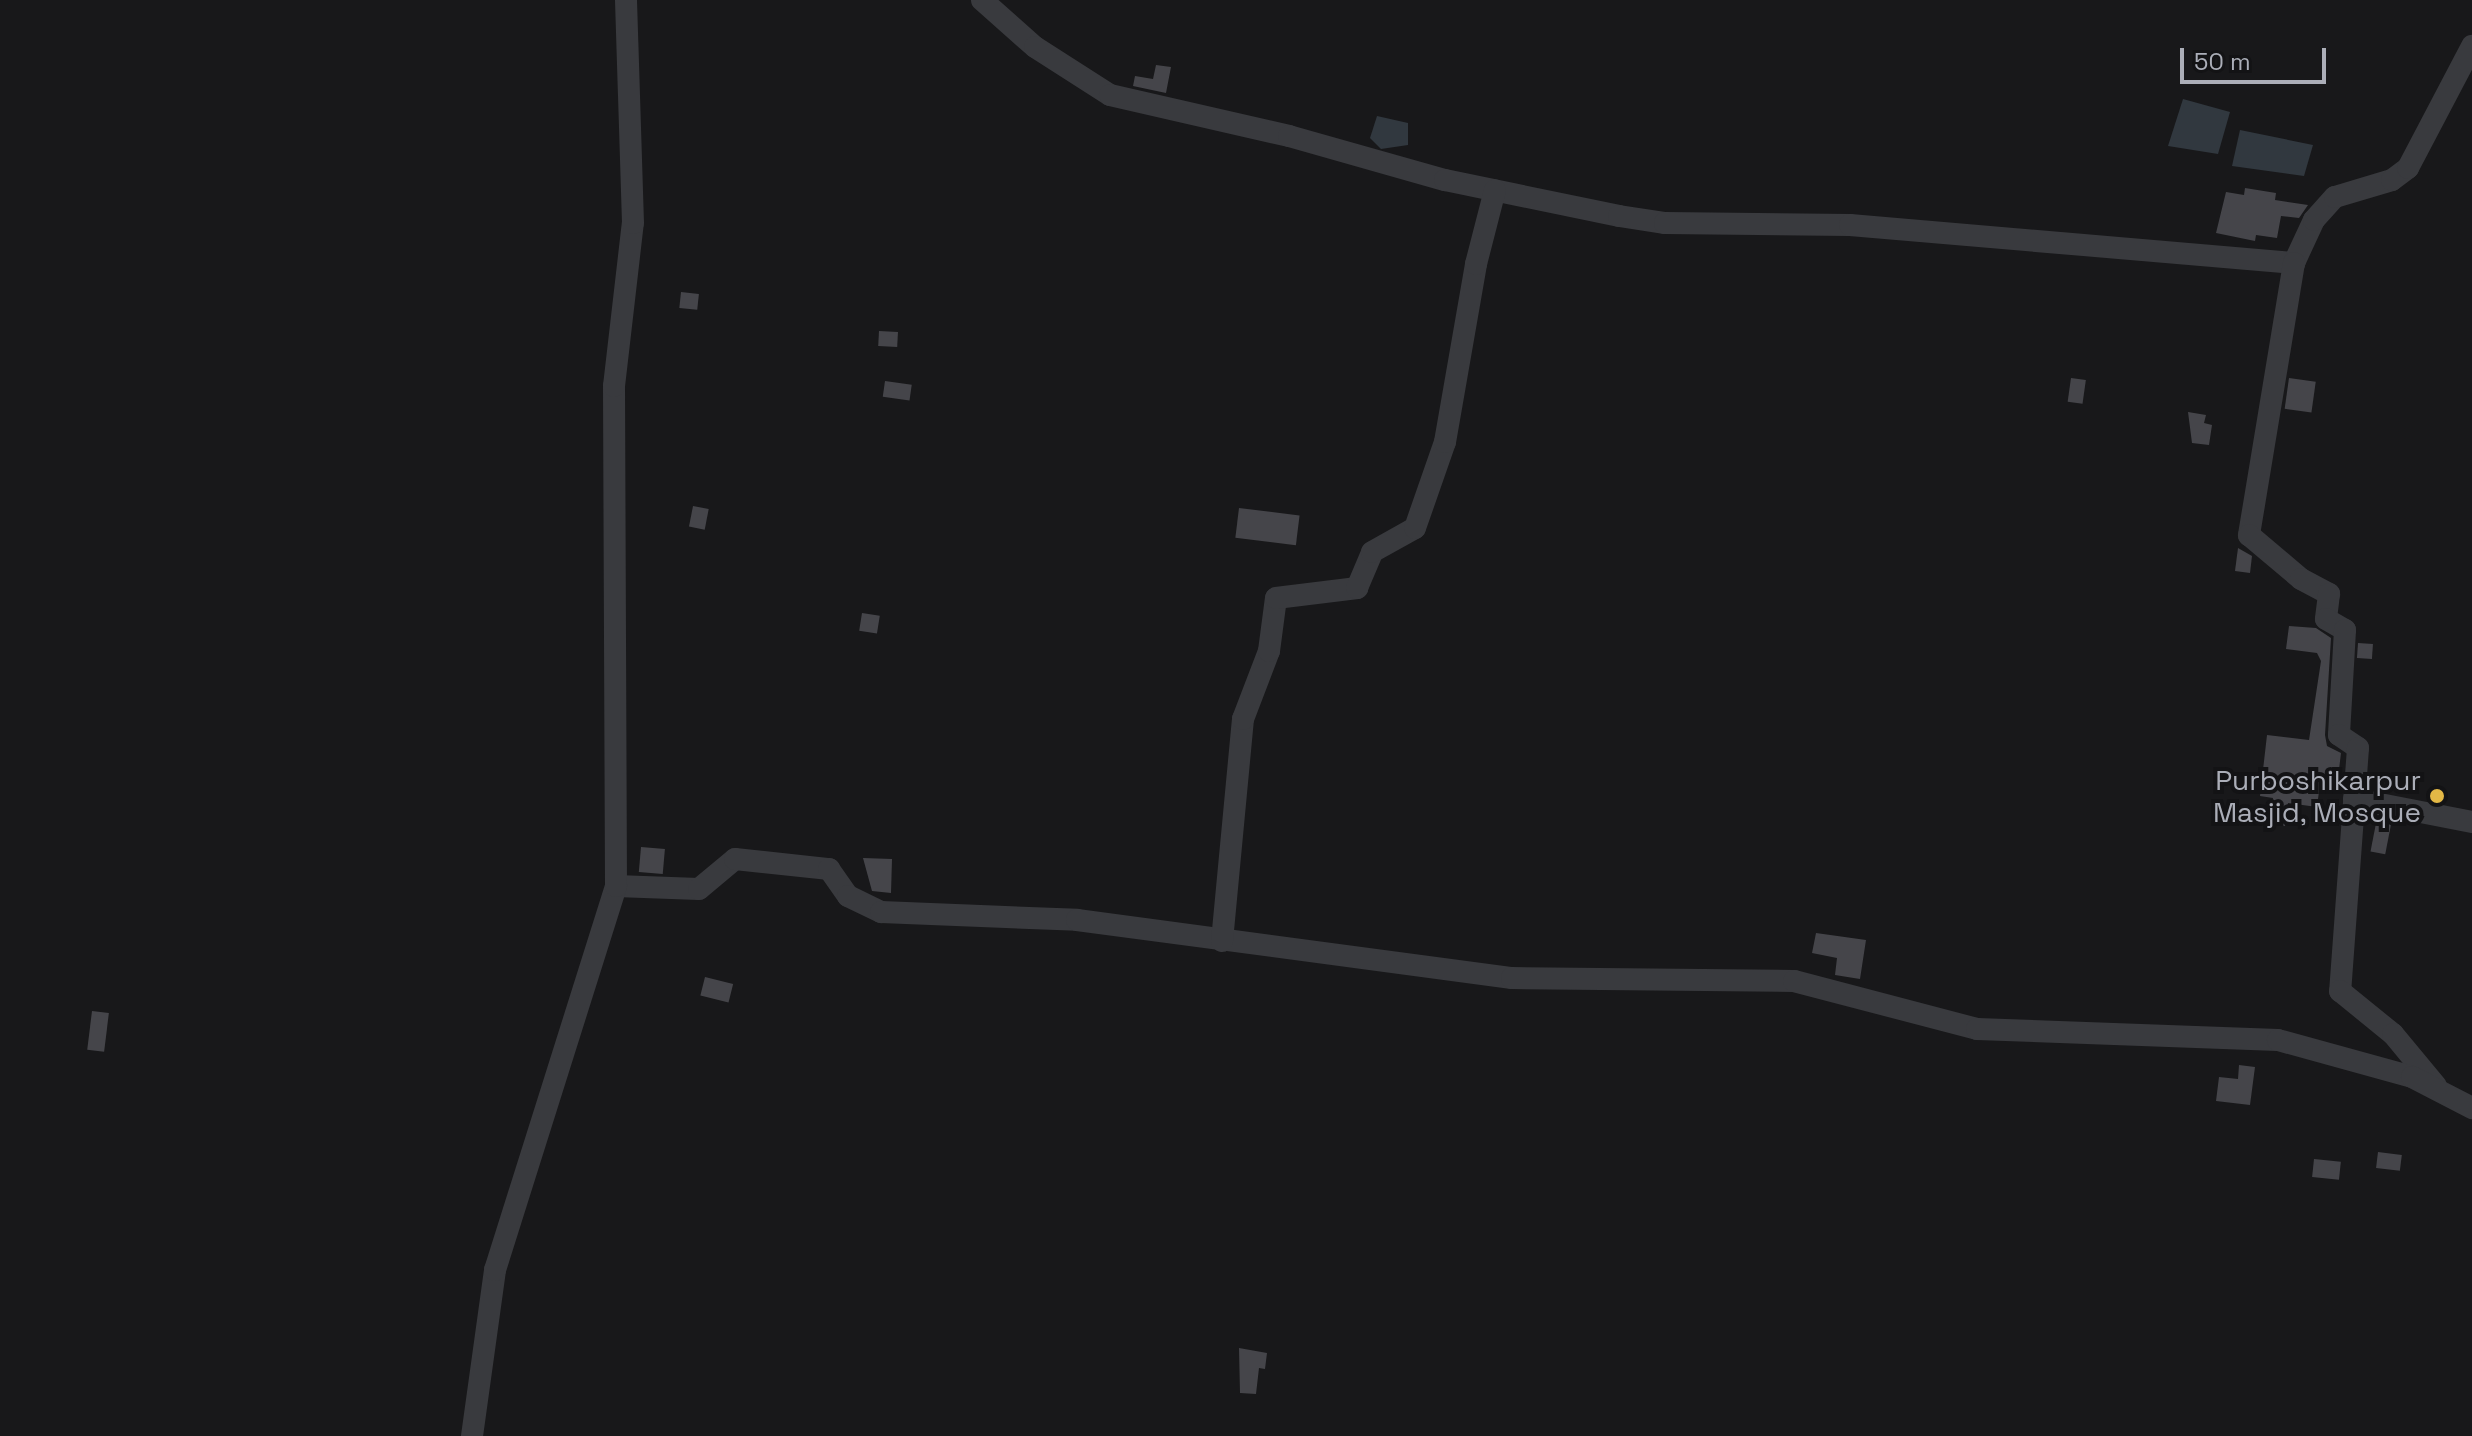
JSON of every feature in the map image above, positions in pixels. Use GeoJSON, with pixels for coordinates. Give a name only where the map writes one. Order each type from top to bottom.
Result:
{"type":"FeatureCollection","features":[{"type":"Feature","properties":{"kind":"street"},"geometry":{"type":"LineString","coordinates":[[472,1436],[495,1270],[616,886],[614,386],[633,223],[626,0]]}},
{"type":"Feature","properties":{"kind":"street"},"geometry":{"type":"LineString","coordinates":[[982,0],[1035,47],[1110,95],[1495,190],[1665,223],[1850,225],[2294,263]]}},
{"type":"Feature","properties":{"kind":"street"},"geometry":{"type":"LineString","coordinates":[[2441,1092],[2393,1034],[2340,991],[2358,748],[2339,735],[2345,630],[2326,619],[2329,594],[2301,579],[2249,535],[2294,263],[2314,220],[2335,197],[2392,180],[2408,168],[2472,46]]}},
{"type":"Feature","properties":{"kind":"street"},"geometry":{"type":"LineString","coordinates":[[1222,941],[1243,719],[1269,651],[1276,598],[1357,588],[1372,552],[1415,528],[1445,442],[1476,264],[1495,190]]}},
{"type":"Feature","properties":{"kind":"street"},"geometry":{"type":"LineString","coordinates":[[2354,799],[2472,822]]}},
{"type":"Feature","properties":{"kind":"street"},"geometry":{"type":"LineString","coordinates":[[616,886],[699,889],[735,859],[829,869],[848,896],[881,912],[1077,920],[1512,978],[1794,981],[1977,1029],[2278,1040],[2412,1077],[2472,1108]]}},
{"type":"Feature","properties":{"kind":"shaded area"},"geometry":{"type":"Polygon","coordinates":[[[2183,99],[2230,112],[2218,154],[2168,146],[2183,99]]]}},
{"type":"Feature","properties":{"kind":"shaded area"},"geometry":{"type":"Polygon","coordinates":[[[1377,116],[1408,123],[1408,145],[1381,149],[1370,138],[1377,116]]]}},
{"type":"Feature","properties":{"kind":"shaded area"},"geometry":{"type":"Polygon","coordinates":[[[2240,130],[2313,145],[2304,176],[2232,166],[2240,130]]]}},
{"type":"Feature","properties":{"kind":"building"},"geometry":{"type":"Polygon","coordinates":[[[1156,65],[1171,67],[1166,93],[1133,86],[1135,76],[1153,79],[1156,65]]]}},
{"type":"Feature","properties":{"kind":"building"},"geometry":{"type":"Polygon","coordinates":[[[2245,188],[2276,193],[2275,200],[2308,205],[2299,218],[2281,216],[2277,238],[2256,235],[2255,241],[2216,233],[2226,192],[2244,195],[2245,188]]]}},
{"type":"Feature","properties":{"kind":"building"},"geometry":{"type":"Polygon","coordinates":[[[681,292],[699,294],[697,310],[679,308],[681,292]]]}},
{"type":"Feature","properties":{"kind":"building"},"geometry":{"type":"Polygon","coordinates":[[[879,331],[898,332],[897,347],[878,346],[879,331]]]}},
{"type":"Feature","properties":{"kind":"building"},"geometry":{"type":"Polygon","coordinates":[[[2071,378],[2086,380],[2083,404],[2068,402],[2071,378]]]}},
{"type":"Feature","properties":{"kind":"building"},"geometry":{"type":"Polygon","coordinates":[[[2289,378],[2316,382],[2311,412],[2285,409],[2289,378]]]}},
{"type":"Feature","properties":{"kind":"building"},"geometry":{"type":"Polygon","coordinates":[[[885,381],[912,385],[910,401],[883,397],[885,381]]]}},
{"type":"Feature","properties":{"kind":"building"},"geometry":{"type":"Polygon","coordinates":[[[2188,412],[2206,415],[2204,423],[2212,425],[2209,445],[2192,443],[2188,412]]]}},
{"type":"Feature","properties":{"kind":"building"},"geometry":{"type":"Polygon","coordinates":[[[693,506],[709,509],[705,530],[689,527],[693,506]]]}},
{"type":"Feature","properties":{"kind":"building"},"geometry":{"type":"Polygon","coordinates":[[[1239,508],[1300,515],[1296,545],[1235,538],[1239,508]]]}},
{"type":"Feature","properties":{"kind":"building"},"geometry":{"type":"Polygon","coordinates":[[[2238,548],[2252,556],[2250,573],[2235,571],[2238,548]]]}},
{"type":"Feature","properties":{"kind":"building"},"geometry":{"type":"Polygon","coordinates":[[[862,613],[880,616],[877,634],[859,631],[862,613]]]}},
{"type":"Feature","properties":{"kind":"building"},"geometry":{"type":"Polygon","coordinates":[[[2289,626],[2316,628],[2331,638],[2325,735],[2327,746],[2341,753],[2338,778],[2321,776],[2317,807],[2288,803],[2285,826],[2270,824],[2273,798],[2260,796],[2267,735],[2309,740],[2321,661],[2317,653],[2286,649],[2289,626]]]}},
{"type":"Feature","properties":{"kind":"building"},"geometry":{"type":"Polygon","coordinates":[[[2358,643],[2373,644],[2372,659],[2357,658],[2358,643]]]}},
{"type":"Feature","properties":{"kind":"building"},"geometry":{"type":"Polygon","coordinates":[[[2377,818],[2392,821],[2385,854],[2371,851],[2377,818]]]}},
{"type":"Feature","properties":{"kind":"building"},"geometry":{"type":"Polygon","coordinates":[[[641,847],[665,849],[663,874],[639,872],[641,847]]]}},
{"type":"Feature","properties":{"kind":"building"},"geometry":{"type":"Polygon","coordinates":[[[863,858],[892,859],[891,893],[872,891],[863,858]]]}},
{"type":"Feature","properties":{"kind":"building"},"geometry":{"type":"Polygon","coordinates":[[[1816,933],[1866,940],[1860,979],[1835,975],[1837,958],[1812,953],[1816,933]]]}},
{"type":"Feature","properties":{"kind":"building"},"geometry":{"type":"Polygon","coordinates":[[[705,977],[733,984],[729,1002],[700,995],[705,977]]]}},
{"type":"Feature","properties":{"kind":"building"},"geometry":{"type":"Polygon","coordinates":[[[92,1011],[109,1013],[104,1052],[87,1050],[92,1011]]]}},
{"type":"Feature","properties":{"kind":"building"},"geometry":{"type":"Polygon","coordinates":[[[2239,1065],[2255,1067],[2250,1105],[2216,1101],[2219,1077],[2238,1079],[2239,1065]]]}},
{"type":"Feature","properties":{"kind":"building"},"geometry":{"type":"Polygon","coordinates":[[[2378,1152],[2402,1155],[2400,1171],[2376,1168],[2378,1152]]]}},
{"type":"Feature","properties":{"kind":"building"},"geometry":{"type":"Polygon","coordinates":[[[2314,1159],[2341,1162],[2339,1180],[2312,1177],[2314,1159]]]}},
{"type":"Feature","properties":{"kind":"building"},"geometry":{"type":"Polygon","coordinates":[[[1239,1348],[1267,1353],[1265,1369],[1259,1368],[1256,1394],[1240,1393],[1239,1348]]]}},
{"type":"Feature","properties":{"kind":"place","name":"Purboshikarpur Masjid, Mosque"},"geometry":{"type":"Point","coordinates":[2437,796]}}]}
